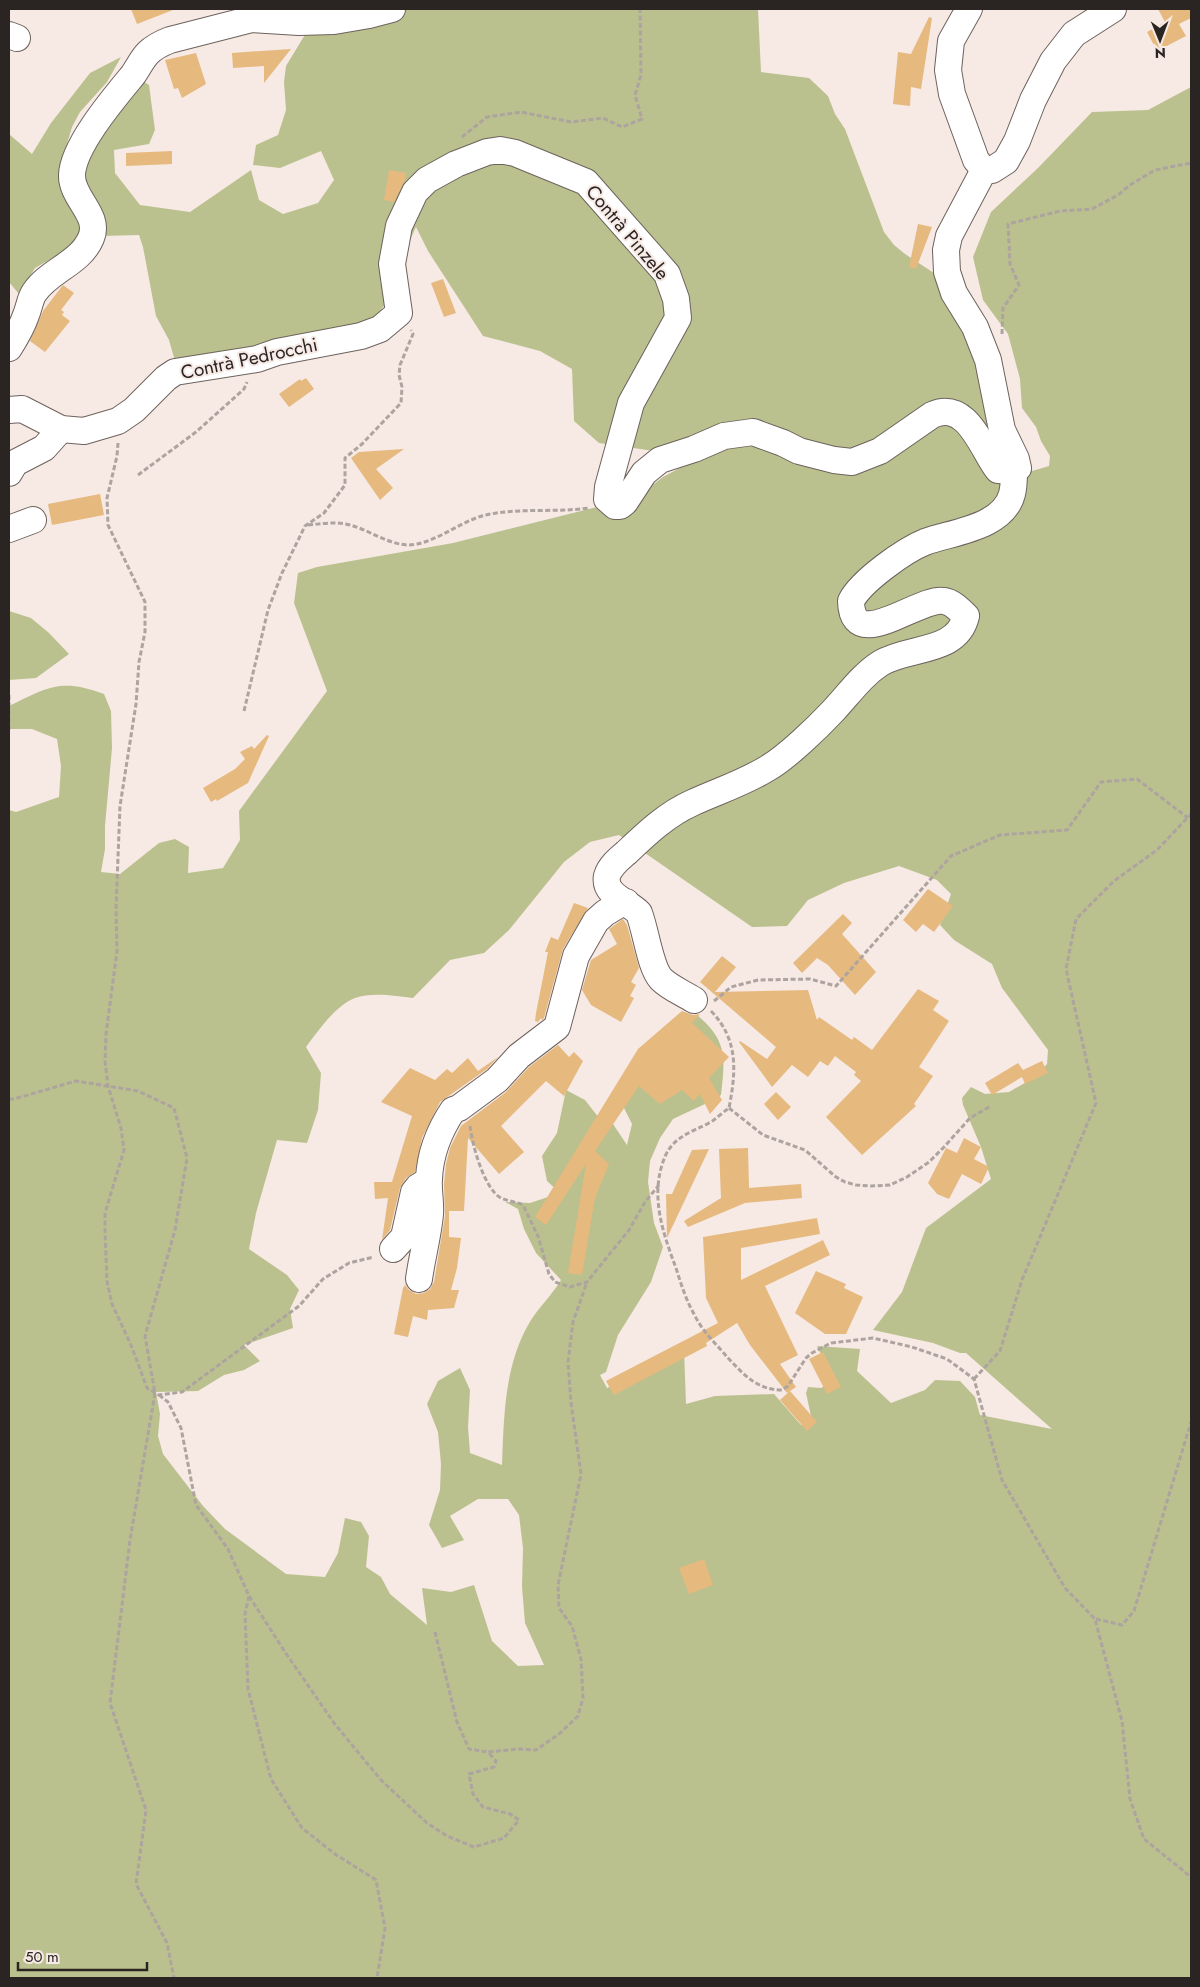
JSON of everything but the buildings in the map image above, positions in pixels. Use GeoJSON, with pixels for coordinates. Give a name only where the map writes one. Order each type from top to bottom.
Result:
{"type":"FeatureCollection","features":[{"type":"Feature","properties":{"kind":"street"},"geometry":{"type":"LineString","coordinates":[[9,348],[20,331],[34,293],[48,279],[77,257],[91,238],[94,229],[87,208],[77,196],[73,183],[74,164],[79,150],[105,109],[147,54],[158,44],[186,35],[252,19],[299,22],[334,21],[392,9]]}},
{"type":"Feature","properties":{"kind":"street"},"geometry":{"type":"LineString","coordinates":[[968,9],[951,41],[948,54],[948,70],[952,94],[976,160],[984,170]]}},
{"type":"Feature","properties":{"kind":"street"},"geometry":{"type":"LineString","coordinates":[[984,170],[992,170],[1006,161],[1017,141],[1033,100],[1053,61],[1074,34],[1113,9]]}},
{"type":"Feature","properties":{"kind":"street","name":"Contrà Pinzele"},"geometry":{"type":"LineString","coordinates":[[399,313],[392,264],[395,243],[403,215],[415,192],[427,180],[456,164],[487,152],[500,150],[540,163],[586,182],[667,274],[676,299],[678,312],[678,318],[672,330],[630,403],[608,488],[607,499]]}},
{"type":"Feature","properties":{"kind":"street"},"geometry":{"type":"LineString","coordinates":[[700,1004],[660,978],[654,969],[639,913],[613,894],[607,885],[610,868],[642,837],[668,816],[692,803],[730,788],[770,767],[833,711],[868,672],[876,666],[884,661],[952,639],[964,625],[966,616],[960,610],[944,601],[924,603],[874,625],[861,622],[856,618],[852,612],[851,601],[859,588],[902,554],[938,538],[975,528],[999,513],[1009,502],[1012,495],[1014,471],[1018,468],[1016,459],[1002,430],[991,368],[974,328],[954,293],[946,266],[946,250],[949,236],[984,170]]}},
{"type":"Feature","properties":{"kind":"street","name":"Contrà Pedrocchi"},"geometry":{"type":"LineString","coordinates":[[61,429],[84,431],[118,421],[134,410],[166,378],[175,372],[257,359],[277,352],[361,336],[380,329],[399,313]]}},
{"type":"Feature","properties":{"kind":"street"},"geometry":{"type":"LineString","coordinates":[[9,410],[22,409],[61,429],[44,448],[15,463],[9,473]]}},
{"type":"Feature","properties":{"kind":"street"},"geometry":{"type":"LineString","coordinates":[[607,499],[615,506],[620,506],[626,502],[644,473],[660,460],[694,449],[724,436],[753,432],[799,451],[834,460],[852,462],[880,451],[932,414],[941,412],[955,414],[968,424],[998,470],[1014,471]]}},
{"type":"Feature","properties":{"kind":"street"},"geometry":{"type":"LineString","coordinates":[[419,1279],[430,1214],[428,1181],[434,1148],[441,1130],[453,1110],[459,1108],[496,1080],[519,1056],[558,1027],[576,956],[596,921],[605,913],[626,902]]}},
{"type":"Feature","properties":{"kind":"street"},"geometry":{"type":"LineString","coordinates":[[393,1249],[404,1237],[414,1192],[418,1186],[428,1181]]}},
{"type":"Feature","properties":{"kind":"path"},"geometry":{"type":"LineString","coordinates":[[459,140],[487,117],[521,112],[571,122],[603,118],[622,127],[642,119],[634,95],[641,75],[640,9]]}},
{"type":"Feature","properties":{"kind":"path"},"geometry":{"type":"LineString","coordinates":[[1002,338],[1003,308],[1019,285],[1010,264],[1008,224],[1060,211],[1092,210],[1155,170],[1191,163]]}},
{"type":"Feature","properties":{"kind":"path"},"geometry":{"type":"LineString","coordinates":[[244,712],[268,610],[282,574],[305,526],[324,513],[345,485],[345,458],[362,444],[401,403],[400,365],[413,334],[399,313]]}},
{"type":"Feature","properties":{"kind":"path"},"geometry":{"type":"LineString","coordinates":[[138,475],[196,432],[244,389],[257,359]]}},
{"type":"Feature","properties":{"kind":"path"},"geometry":{"type":"LineString","coordinates":[[118,421],[117,456],[107,498],[108,525],[146,602],[145,632],[139,662],[136,704],[120,806],[116,910],[118,951],[106,1034],[105,1061],[108,1086],[124,1150],[105,1213],[107,1281],[112,1304],[131,1345],[147,1388],[168,1402],[182,1428],[196,1505],[228,1549],[249,1596],[334,1723],[382,1781],[426,1823],[448,1836],[474,1847],[504,1838],[519,1820],[510,1814],[483,1806],[473,1794],[469,1774],[494,1767],[496,1761],[488,1752]]}},
{"type":"Feature","properties":{"kind":"path"},"geometry":{"type":"LineString","coordinates":[[305,526],[330,522],[348,524],[397,543],[415,544],[423,543],[482,516],[504,512],[589,508],[607,499]]}},
{"type":"Feature","properties":{"kind":"path"},"geometry":{"type":"LineString","coordinates":[[9,695],[9,730]]}},
{"type":"Feature","properties":{"kind":"path"},"geometry":{"type":"LineString","coordinates":[[1188,818],[1137,779],[1101,782],[1067,830],[1000,835],[951,856],[836,986],[810,979],[758,980],[732,987],[700,1004],[719,1020],[732,1051],[735,1078],[729,1108],[711,1121],[678,1138],[670,1147],[662,1164],[659,1186],[661,1225],[684,1293],[694,1316],[712,1340],[748,1379],[765,1388],[782,1390],[788,1386],[806,1358],[812,1353],[831,1343],[873,1338],[947,1358],[974,1379],[1002,1480],[1065,1588],[1095,1619],[1122,1721],[1130,1800],[1144,1839],[1191,1877]]}},
{"type":"Feature","properties":{"kind":"path"},"geometry":{"type":"LineString","coordinates":[[974,1379],[1000,1351],[1022,1280],[1096,1103],[1066,969],[1076,919],[1114,881],[1157,850],[1191,814]]}},
{"type":"Feature","properties":{"kind":"path"},"geometry":{"type":"LineString","coordinates":[[9,1099],[76,1081],[138,1091],[174,1108],[186,1158],[175,1230],[145,1336],[155,1393],[130,1540],[110,1703],[146,1810],[136,1884],[167,1943],[174,1978]]}},
{"type":"Feature","properties":{"kind":"path"},"geometry":{"type":"LineString","coordinates":[[729,1108],[763,1135],[805,1150],[836,1177],[845,1182],[871,1186],[890,1184],[907,1177],[929,1162],[970,1118],[991,1106]]}},
{"type":"Feature","properties":{"kind":"path"},"geometry":{"type":"LineString","coordinates":[[453,1110],[470,1126],[479,1163],[493,1191],[501,1198],[524,1206],[538,1236],[549,1274],[555,1282],[570,1287],[587,1282]]}},
{"type":"Feature","properties":{"kind":"path"},"geometry":{"type":"LineString","coordinates":[[434,1632],[457,1722],[469,1749],[488,1752],[518,1749],[536,1750],[559,1734],[578,1716],[583,1698],[582,1659],[572,1626],[559,1608],[558,1585],[581,1474],[571,1403],[568,1362],[573,1322],[587,1282],[624,1236],[659,1186]]}},
{"type":"Feature","properties":{"kind":"path"},"geometry":{"type":"LineString","coordinates":[[159,1395],[182,1392],[220,1366],[299,1306],[323,1279],[349,1263],[379,1256],[393,1249]]}},
{"type":"Feature","properties":{"kind":"path"},"geometry":{"type":"LineString","coordinates":[[1095,1619],[1122,1625],[1134,1610],[1191,1422]]}},
{"type":"Feature","properties":{"kind":"path"},"geometry":{"type":"LineString","coordinates":[[249,1596],[245,1614],[248,1689],[270,1779],[302,1828],[335,1854],[376,1880],[385,1928],[377,1978]]}},
{"type":"Feature","properties":{"kind":"green space"},"geometry":{"type":"Polygon","coordinates":[[[361,9],[758,9],[761,72],[809,78],[828,96],[835,114],[845,129],[884,232],[894,245],[905,254],[943,279],[965,312],[1009,465],[963,413],[847,456],[746,428],[654,451],[599,443],[574,421],[572,369],[540,351],[483,336],[428,251],[416,227],[388,288],[387,302],[374,318],[337,331],[288,336],[212,358],[175,361],[169,340],[156,316],[139,235],[102,236],[67,168],[133,75],[149,85],[155,130],[149,144],[114,150],[115,173],[140,205],[190,212],[251,170],[259,200],[283,214],[318,203],[334,180],[321,151],[280,168],[253,165],[256,145],[278,135],[286,110],[284,82],[286,66],[306,33],[361,9]]]}},
{"type":"Feature","properties":{"kind":"green space"},"geometry":{"type":"Polygon","coordinates":[[[121,57],[107,82],[80,112],[72,127],[60,167],[59,176],[78,217],[80,229],[76,241],[63,252],[35,268],[19,294],[9,282],[9,134],[32,154],[51,123],[90,73],[121,57]]]}},
{"type":"Feature","properties":{"kind":"green space"},"geometry":{"type":"Polygon","coordinates":[[[1191,87],[1191,1978],[9,1978],[9,810],[16,812],[59,797],[61,766],[57,739],[32,729],[9,729],[9,706],[34,694],[55,687],[76,686],[104,694],[111,711],[112,748],[105,826],[105,849],[101,872],[120,874],[159,843],[175,839],[189,847],[188,873],[223,868],[240,840],[239,811],[327,691],[294,603],[298,573],[317,567],[453,543],[637,497],[663,477],[693,461],[733,445],[777,449],[857,464],[941,416],[1012,477],[1049,466],[1050,456],[1041,441],[1036,427],[1022,408],[1020,379],[1008,334],[983,300],[973,257],[991,212],[1038,168],[1092,112],[1148,110],[1191,87]],[[619,835],[590,842],[564,862],[509,930],[484,953],[450,960],[413,998],[384,995],[361,996],[348,1001],[328,1019],[306,1047],[321,1073],[318,1110],[307,1143],[277,1140],[256,1213],[249,1249],[287,1275],[299,1290],[290,1309],[293,1328],[244,1345],[260,1361],[244,1370],[224,1375],[198,1391],[156,1392],[160,1414],[158,1436],[163,1454],[203,1506],[225,1529],[286,1574],[325,1577],[338,1553],[345,1518],[361,1522],[369,1536],[366,1567],[381,1577],[390,1594],[427,1625],[422,1588],[451,1592],[474,1585],[492,1641],[518,1666],[544,1665],[525,1623],[522,1587],[523,1548],[519,1515],[508,1499],[478,1499],[450,1516],[464,1540],[442,1548],[429,1525],[440,1490],[441,1464],[438,1432],[427,1404],[438,1381],[460,1368],[470,1390],[468,1427],[470,1453],[502,1465],[507,1391],[515,1354],[531,1320],[561,1280],[536,1253],[524,1229],[518,1209],[505,1202],[530,1203],[560,1193],[547,1181],[542,1156],[557,1133],[566,1090],[585,1100],[599,1118],[613,1124],[627,1145],[632,1124],[620,1100],[697,1015],[714,1033],[722,1051],[721,1095],[673,1119],[660,1138],[650,1161],[648,1182],[654,1223],[663,1247],[651,1282],[618,1335],[606,1372],[600,1375],[607,1388],[684,1349],[686,1404],[715,1396],[774,1394],[801,1425],[811,1416],[806,1393],[808,1387],[821,1388],[834,1381],[817,1346],[860,1349],[857,1371],[891,1403],[925,1390],[935,1380],[960,1381],[975,1397],[980,1415],[1052,1429],[966,1353],[960,1353],[933,1343],[873,1330],[902,1292],[926,1228],[991,1179],[962,1098],[971,1087],[985,1094],[1009,1092],[1037,1076],[1047,1064],[1048,1050],[1002,988],[992,964],[954,940],[940,925],[951,894],[937,880],[899,866],[844,883],[808,900],[787,926],[752,927],[619,835]]]}},
{"type":"Feature","properties":{"kind":"green space"},"geometry":{"type":"Polygon","coordinates":[[[9,611],[31,618],[69,654],[36,678],[9,680],[9,611]]]}}]}
